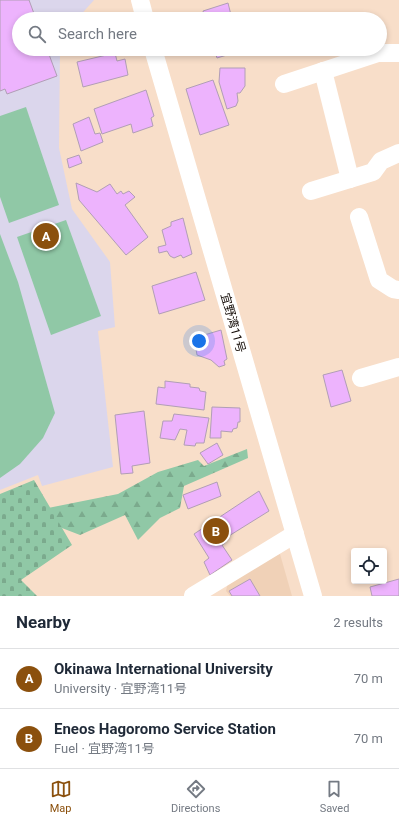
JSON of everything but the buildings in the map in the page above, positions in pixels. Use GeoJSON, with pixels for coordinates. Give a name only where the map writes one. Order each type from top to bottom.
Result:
{"type":"FeatureCollection","features":[{"type":"Feature","properties":{"kind":"street"},"geometry":{"type":"LineString","coordinates":[[140,0],[143,12]]}},
{"type":"Feature","properties":{"kind":"street"},"geometry":{"type":"LineString","coordinates":[[387,53],[399,53]]}},
{"type":"Feature","properties":{"kind":"street","name":"宜野湾11号"},"geometry":{"type":"LineString","coordinates":[[155,56],[313,596]]}},
{"type":"Feature","properties":{"kind":"street"},"geometry":{"type":"LineString","coordinates":[[284,84],[369,56]]}},
{"type":"Feature","properties":{"kind":"street"},"geometry":{"type":"LineString","coordinates":[[323,71],[350,179]]}},
{"type":"Feature","properties":{"kind":"street"},"geometry":{"type":"LineString","coordinates":[[312,191],[373,172],[381,162],[399,153]]}},
{"type":"Feature","properties":{"kind":"street"},"geometry":{"type":"LineString","coordinates":[[360,217],[379,280],[393,289],[399,290]]}},
{"type":"Feature","properties":{"kind":"street"},"geometry":{"type":"LineString","coordinates":[[361,378],[399,368]]}},
{"type":"Feature","properties":{"kind":"street"},"geometry":{"type":"LineString","coordinates":[[193,596],[295,534]]}},
{"type":"Feature","properties":{"kind":"shaded area"},"geometry":{"type":"Polygon","coordinates":[[[0,0],[94,0],[83,12],[12,12],[12,56],[60,56],[59,148],[72,209],[110,262],[115,327],[98,331],[113,467],[42,486],[38,475],[0,490],[0,0]]]}},
{"type":"Feature","properties":{"kind":"shaded area"},"geometry":{"type":"Polygon","coordinates":[[[280,554],[292,596],[230,596],[226,591],[228,582],[270,557],[280,554]]]}},
{"type":"Feature","properties":{"kind":"green space"},"geometry":{"type":"Polygon","coordinates":[[[26,107],[59,205],[9,223],[0,197],[0,116],[26,107]]]}},
{"type":"Feature","properties":{"kind":"green space"},"geometry":{"type":"Polygon","coordinates":[[[66,220],[101,316],[51,335],[17,237],[66,220]]]}},
{"type":"Feature","properties":{"kind":"green space"},"geometry":{"type":"Polygon","coordinates":[[[0,234],[18,282],[55,413],[43,438],[20,464],[0,478],[0,234]]]}},
{"type":"Feature","properties":{"kind":"green space"},"geometry":{"type":"Polygon","coordinates":[[[247,449],[248,458],[184,486],[180,508],[160,518],[138,540],[125,515],[80,535],[23,513],[118,494],[158,472],[198,460],[204,466],[247,449]]]}},
{"type":"Feature","properties":{"kind":"green space"},"geometry":{"type":"Polygon","coordinates":[[[34,480],[72,545],[21,580],[37,596],[0,596],[0,494],[34,480]]]}},
{"type":"Feature","properties":{"kind":"place","name":"Okinawa International University"},"geometry":{"type":"Point","coordinates":[46,236]}},
{"type":"Feature","properties":{"kind":"place","name":"Eneos Hagoromo Service Station"},"geometry":{"type":"Point","coordinates":[216,531]}}]}
